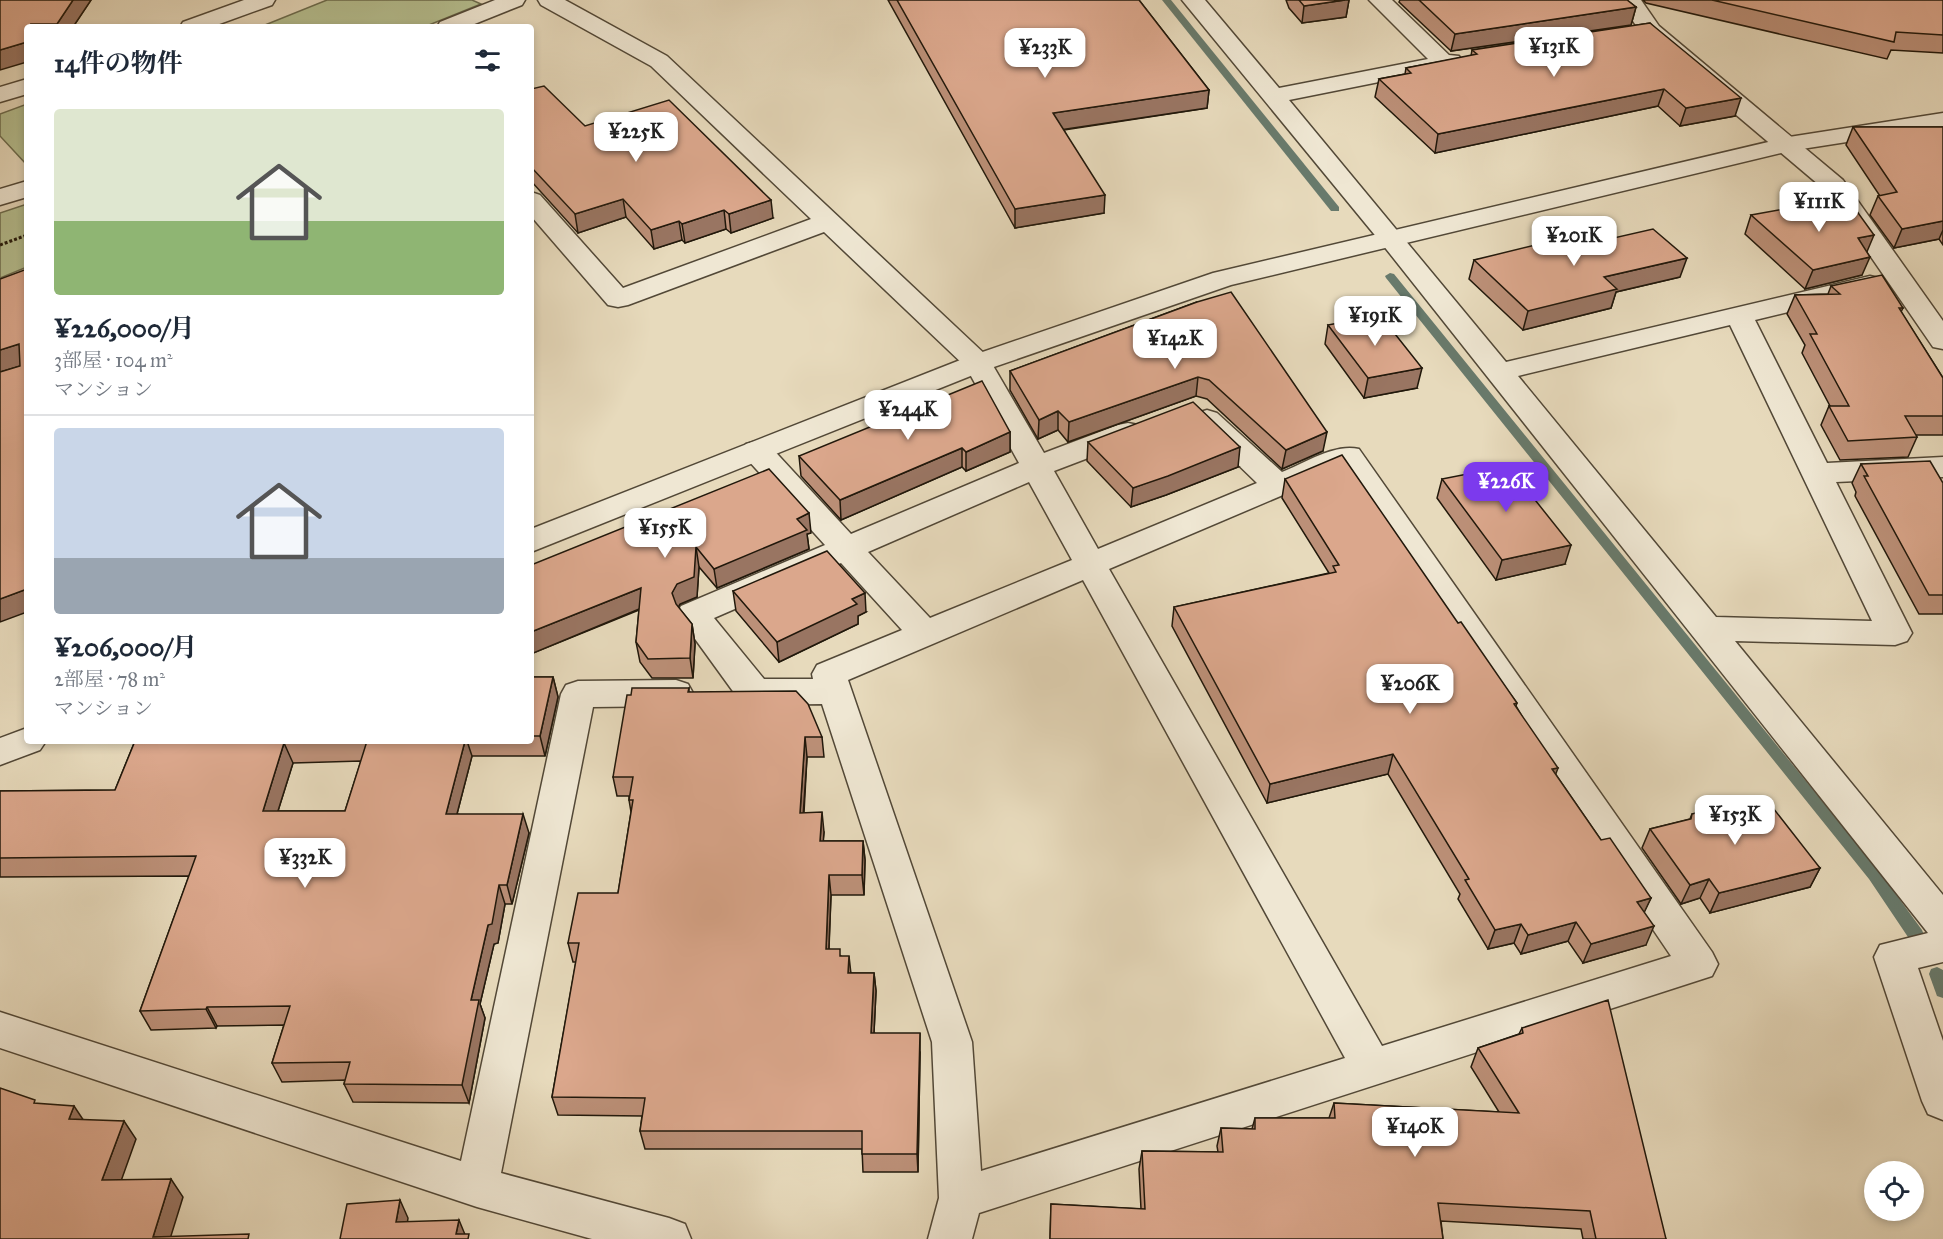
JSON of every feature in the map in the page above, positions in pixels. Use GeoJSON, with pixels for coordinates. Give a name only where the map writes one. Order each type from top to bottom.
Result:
{"type":"FeatureCollection","features":[{"type":"Feature","properties":{"kind":"street"},"geometry":{"type":"LineString","coordinates":[[199,24],[264,0]]}},
{"type":"Feature","properties":{"kind":"street"},"geometry":{"type":"LineString","coordinates":[[455,24],[514,0]]}},
{"type":"Feature","properties":{"kind":"street"},"geometry":{"type":"LineString","coordinates":[[549,0],[659,61],[978,363],[1371,1066]]}},
{"type":"Feature","properties":{"kind":"street"},"geometry":{"type":"LineString","coordinates":[[1193,0],[1276,96],[1314,149],[1392,239],[1943,923]]}},
{"type":"Feature","properties":{"kind":"street"},"geometry":{"type":"LineString","coordinates":[[1380,0],[1444,62]]}},
{"type":"Feature","properties":{"kind":"street"},"geometry":{"type":"LineString","coordinates":[[1630,0],[1640,33],[1789,144],[1834,185],[1943,341]]}},
{"type":"Feature","properties":{"kind":"street"},"geometry":{"type":"LineString","coordinates":[[1276,96],[1467,58]]}},
{"type":"Feature","properties":{"kind":"street"},"geometry":{"type":"LineString","coordinates":[[0,95],[24,87]]}},
{"type":"Feature","properties":{"kind":"street"},"geometry":{"type":"LineString","coordinates":[[534,540],[978,363],[1222,279],[1789,144],[1943,120]]}},
{"type":"Feature","properties":{"kind":"street"},"geometry":{"type":"LineString","coordinates":[[0,197],[24,190]]}},
{"type":"Feature","properties":{"kind":"street"},"geometry":{"type":"LineString","coordinates":[[534,203],[618,299],[829,221]]}},
{"type":"Feature","properties":{"kind":"street"},"geometry":{"type":"LineString","coordinates":[[1500,372],[1898,277]]}},
{"type":"Feature","properties":{"kind":"street"},"geometry":{"type":"LineString","coordinates":[[1706,629],[1895,633],[1739,315]]}},
{"type":"Feature","properties":{"kind":"street"},"geometry":{"type":"LineString","coordinates":[[1184,411],[1195,407],[1278,485]]}},
{"type":"Feature","properties":{"kind":"street"},"geometry":{"type":"LineString","coordinates":[[755,692],[693,614],[1036,467],[1153,423]]}},
{"type":"Feature","properties":{"kind":"street"},"geometry":{"type":"LineString","coordinates":[[757,451],[925,634]]}},
{"type":"Feature","properties":{"kind":"street"},"geometry":{"type":"LineString","coordinates":[[950,1239],[962,1198],[952,1042],[829,674],[1348,456],[1698,964],[1371,1066],[962,1198]]}},
{"type":"Feature","properties":{"kind":"street"},"geometry":{"type":"LineString","coordinates":[[1817,473],[1943,467]]}},
{"type":"Feature","properties":{"kind":"street"},"geometry":{"type":"LineString","coordinates":[[477,1187],[578,694],[834,691]]}},
{"type":"Feature","properties":{"kind":"street"},"geometry":{"type":"LineString","coordinates":[[0,752],[24,743]]}},
{"type":"Feature","properties":{"kind":"street"},"geometry":{"type":"LineString","coordinates":[[1943,946],[1894,957],[1943,1101]]}},
{"type":"Feature","properties":{"kind":"street"},"geometry":{"type":"LineString","coordinates":[[0,1030],[477,1187],[669,1239]]}},
{"type":"Feature","properties":{"kind":"path"},"geometry":{"type":"LineString","coordinates":[[0,245],[24,236]]}},
{"type":"Feature","properties":{"kind":"green space"},"geometry":{"type":"Polygon","coordinates":[[[327,0],[472,0],[481,4],[431,24],[267,24],[327,0]]]}},
{"type":"Feature","properties":{"kind":"green space"},"geometry":{"type":"Polygon","coordinates":[[[24,105],[24,162],[0,136],[0,114],[24,105]]]}},
{"type":"Feature","properties":{"kind":"green space"},"geometry":{"type":"Polygon","coordinates":[[[24,205],[24,268],[0,278],[0,213],[24,205]]]}},
{"type":"Feature","properties":{"kind":"building"},"geometry":{"type":"Polygon","coordinates":[[[0,0],[73,0],[57,24],[24,24],[24,43],[0,50],[0,0]]]}},
{"type":"Feature","properties":{"kind":"building"},"geometry":{"type":"Polygon","coordinates":[[[897,0],[1139,0],[1209,90],[1053,113],[1105,195],[1015,209],[897,0]]]}},
{"type":"Feature","properties":{"kind":"building"},"geometry":{"type":"Polygon","coordinates":[[[1299,0],[1345,0],[1304,6],[1299,0]]]}},
{"type":"Feature","properties":{"kind":"building"},"geometry":{"type":"Polygon","coordinates":[[[1419,0],[1627,0],[1636,7],[1455,34],[1419,0]]]}},
{"type":"Feature","properties":{"kind":"building"},"geometry":{"type":"Polygon","coordinates":[[[1712,0],[1943,0],[1943,35],[1896,32],[1894,42],[1712,0]]]}},
{"type":"Feature","properties":{"kind":"building"},"geometry":{"type":"Polygon","coordinates":[[[1650,23],[1741,98],[1686,108],[1664,89],[1438,134],[1379,79],[1411,73],[1406,68],[1477,54],[1472,50],[1650,23]]]}},
{"type":"Feature","properties":{"kind":"building"},"geometry":{"type":"Polygon","coordinates":[[[544,86],[585,126],[669,100],[771,200],[729,214],[724,210],[682,224],[679,221],[651,230],[623,199],[575,214],[534,170],[534,88],[544,86]]]}},
{"type":"Feature","properties":{"kind":"building"},"geometry":{"type":"Polygon","coordinates":[[[1853,127],[1943,127],[1943,221],[1902,229],[1878,196],[1897,192],[1853,127]]]}},
{"type":"Feature","properties":{"kind":"building"},"geometry":{"type":"Polygon","coordinates":[[[1824,202],[1830,207],[1851,203],[1874,235],[1858,238],[1870,257],[1813,270],[1751,215],[1824,202]]]}},
{"type":"Feature","properties":{"kind":"building"},"geometry":{"type":"Polygon","coordinates":[[[1653,229],[1687,258],[1604,277],[1617,289],[1528,311],[1474,260],[1560,239],[1570,248],[1653,229]]]}},
{"type":"Feature","properties":{"kind":"building"},"geometry":{"type":"Polygon","coordinates":[[[24,270],[24,590],[0,599],[0,372],[20,366],[19,344],[0,350],[0,279],[24,270]]]}},
{"type":"Feature","properties":{"kind":"building"},"geometry":{"type":"Polygon","coordinates":[[[1882,275],[1903,308],[1899,308],[1943,378],[1943,416],[1905,416],[1917,437],[1848,441],[1829,406],[1849,406],[1810,334],[1817,334],[1795,295],[1840,294],[1831,286],[1882,275]]]}},
{"type":"Feature","properties":{"kind":"building"},"geometry":{"type":"Polygon","coordinates":[[[1231,292],[1327,432],[1286,450],[1209,380],[1198,377],[1069,422],[1058,411],[1039,420],[1010,371],[1197,302],[1231,292]]]}},
{"type":"Feature","properties":{"kind":"building"},"geometry":{"type":"Polygon","coordinates":[[[1380,315],[1422,368],[1368,378],[1328,325],[1380,315]]]}},
{"type":"Feature","properties":{"kind":"building"},"geometry":{"type":"Polygon","coordinates":[[[982,381],[1010,432],[966,452],[962,448],[840,500],[799,456],[982,381]]]}},
{"type":"Feature","properties":{"kind":"building"},"geometry":{"type":"Polygon","coordinates":[[[1193,402],[1240,447],[1133,488],[1088,442],[1193,402]]]}},
{"type":"Feature","properties":{"kind":"building"},"geometry":{"type":"Polygon","coordinates":[[[1342,455],[1458,623],[1461,622],[1517,703],[1514,704],[1558,768],[1552,769],[1601,840],[1610,838],[1651,898],[1637,902],[1654,926],[1591,944],[1576,922],[1528,935],[1521,924],[1495,930],[1465,880],[1469,879],[1393,754],[1270,784],[1174,607],[1336,572],[1333,566],[1339,565],[1285,479],[1342,455]]]}},
{"type":"Feature","properties":{"kind":"building"},"geometry":{"type":"Polygon","coordinates":[[[1930,461],[1943,483],[1943,595],[1929,595],[1864,476],[1868,476],[1861,464],[1930,461]]]}},
{"type":"Feature","properties":{"kind":"building"},"geometry":{"type":"Polygon","coordinates":[[[1508,466],[1571,545],[1502,560],[1442,479],[1508,466]]]}},
{"type":"Feature","properties":{"kind":"building"},"geometry":{"type":"Polygon","coordinates":[[[769,469],[809,513],[797,519],[807,530],[714,569],[696,547],[694,577],[677,584],[672,593],[676,604],[692,624],[690,658],[648,659],[636,642],[641,588],[534,631],[534,564],[769,469]]]}},
{"type":"Feature","properties":{"kind":"building"},"geometry":{"type":"Polygon","coordinates":[[[827,551],[865,593],[852,599],[857,604],[777,642],[733,591],[827,551]]]}},
{"type":"Feature","properties":{"kind":"building"},"geometry":{"type":"Polygon","coordinates":[[[534,677],[553,677],[540,736],[534,736],[534,677]]]}},
{"type":"Feature","properties":{"kind":"building"},"geometry":{"type":"Polygon","coordinates":[[[632,688],[689,688],[688,692],[796,691],[808,704],[822,737],[805,737],[800,813],[822,812],[820,841],[863,841],[862,875],[829,875],[826,949],[840,949],[840,956],[849,956],[848,973],[874,973],[871,1033],[920,1033],[917,1154],[862,1154],[862,1131],[640,1131],[645,1098],[552,1097],[579,943],[568,943],[578,893],[618,893],[633,800],[629,800],[633,777],[613,777],[627,695],[631,695],[632,688]]]}},
{"type":"Feature","properties":{"kind":"building"},"geometry":{"type":"Polygon","coordinates":[[[134,744],[284,744],[263,811],[345,811],[366,744],[464,744],[446,814],[523,814],[507,885],[499,885],[492,924],[488,925],[471,1000],[479,1000],[462,1085],[344,1084],[350,1062],[272,1063],[290,1006],[140,1011],[196,856],[0,858],[0,791],[115,790],[134,744]]]}},
{"type":"Feature","properties":{"kind":"building"},"geometry":{"type":"Polygon","coordinates":[[[1766,799],[1820,868],[1719,893],[1709,879],[1690,885],[1650,829],[1691,819],[1692,814],[1738,801],[1742,806],[1766,799]]]}},
{"type":"Feature","properties":{"kind":"building"},"geometry":{"type":"Polygon","coordinates":[[[1608,1000],[1666,1239],[1596,1239],[1590,1211],[1438,1203],[1443,1239],[1050,1239],[1051,1204],[1145,1209],[1142,1151],[1223,1152],[1221,1128],[1255,1129],[1255,1118],[1335,1118],[1334,1103],[1519,1113],[1478,1048],[1523,1033],[1522,1028],[1608,1000]]]}},
{"type":"Feature","properties":{"kind":"building"},"geometry":{"type":"Polygon","coordinates":[[[0,1088],[35,1100],[34,1103],[74,1106],[69,1119],[124,1121],[102,1180],[171,1179],[153,1237],[249,1234],[248,1239],[0,1239],[0,1088]]]}},
{"type":"Feature","properties":{"kind":"building"},"geometry":{"type":"Polygon","coordinates":[[[400,1200],[396,1222],[459,1220],[456,1234],[469,1234],[468,1239],[340,1239],[347,1204],[400,1200]]]}},
{"type":"Feature","properties":{"kind":"waterway"},"geometry":{"type":"LineString","coordinates":[[1166,0],[1335,209]]}},
{"type":"Feature","properties":{"kind":"waterway"},"geometry":{"type":"LineString","coordinates":[[1390,276],[1874,875],[1916,935]]}},
{"type":"Feature","properties":{"kind":"waterway"},"geometry":{"type":"LineString","coordinates":[[1937,974],[1943,991]]}}]}
